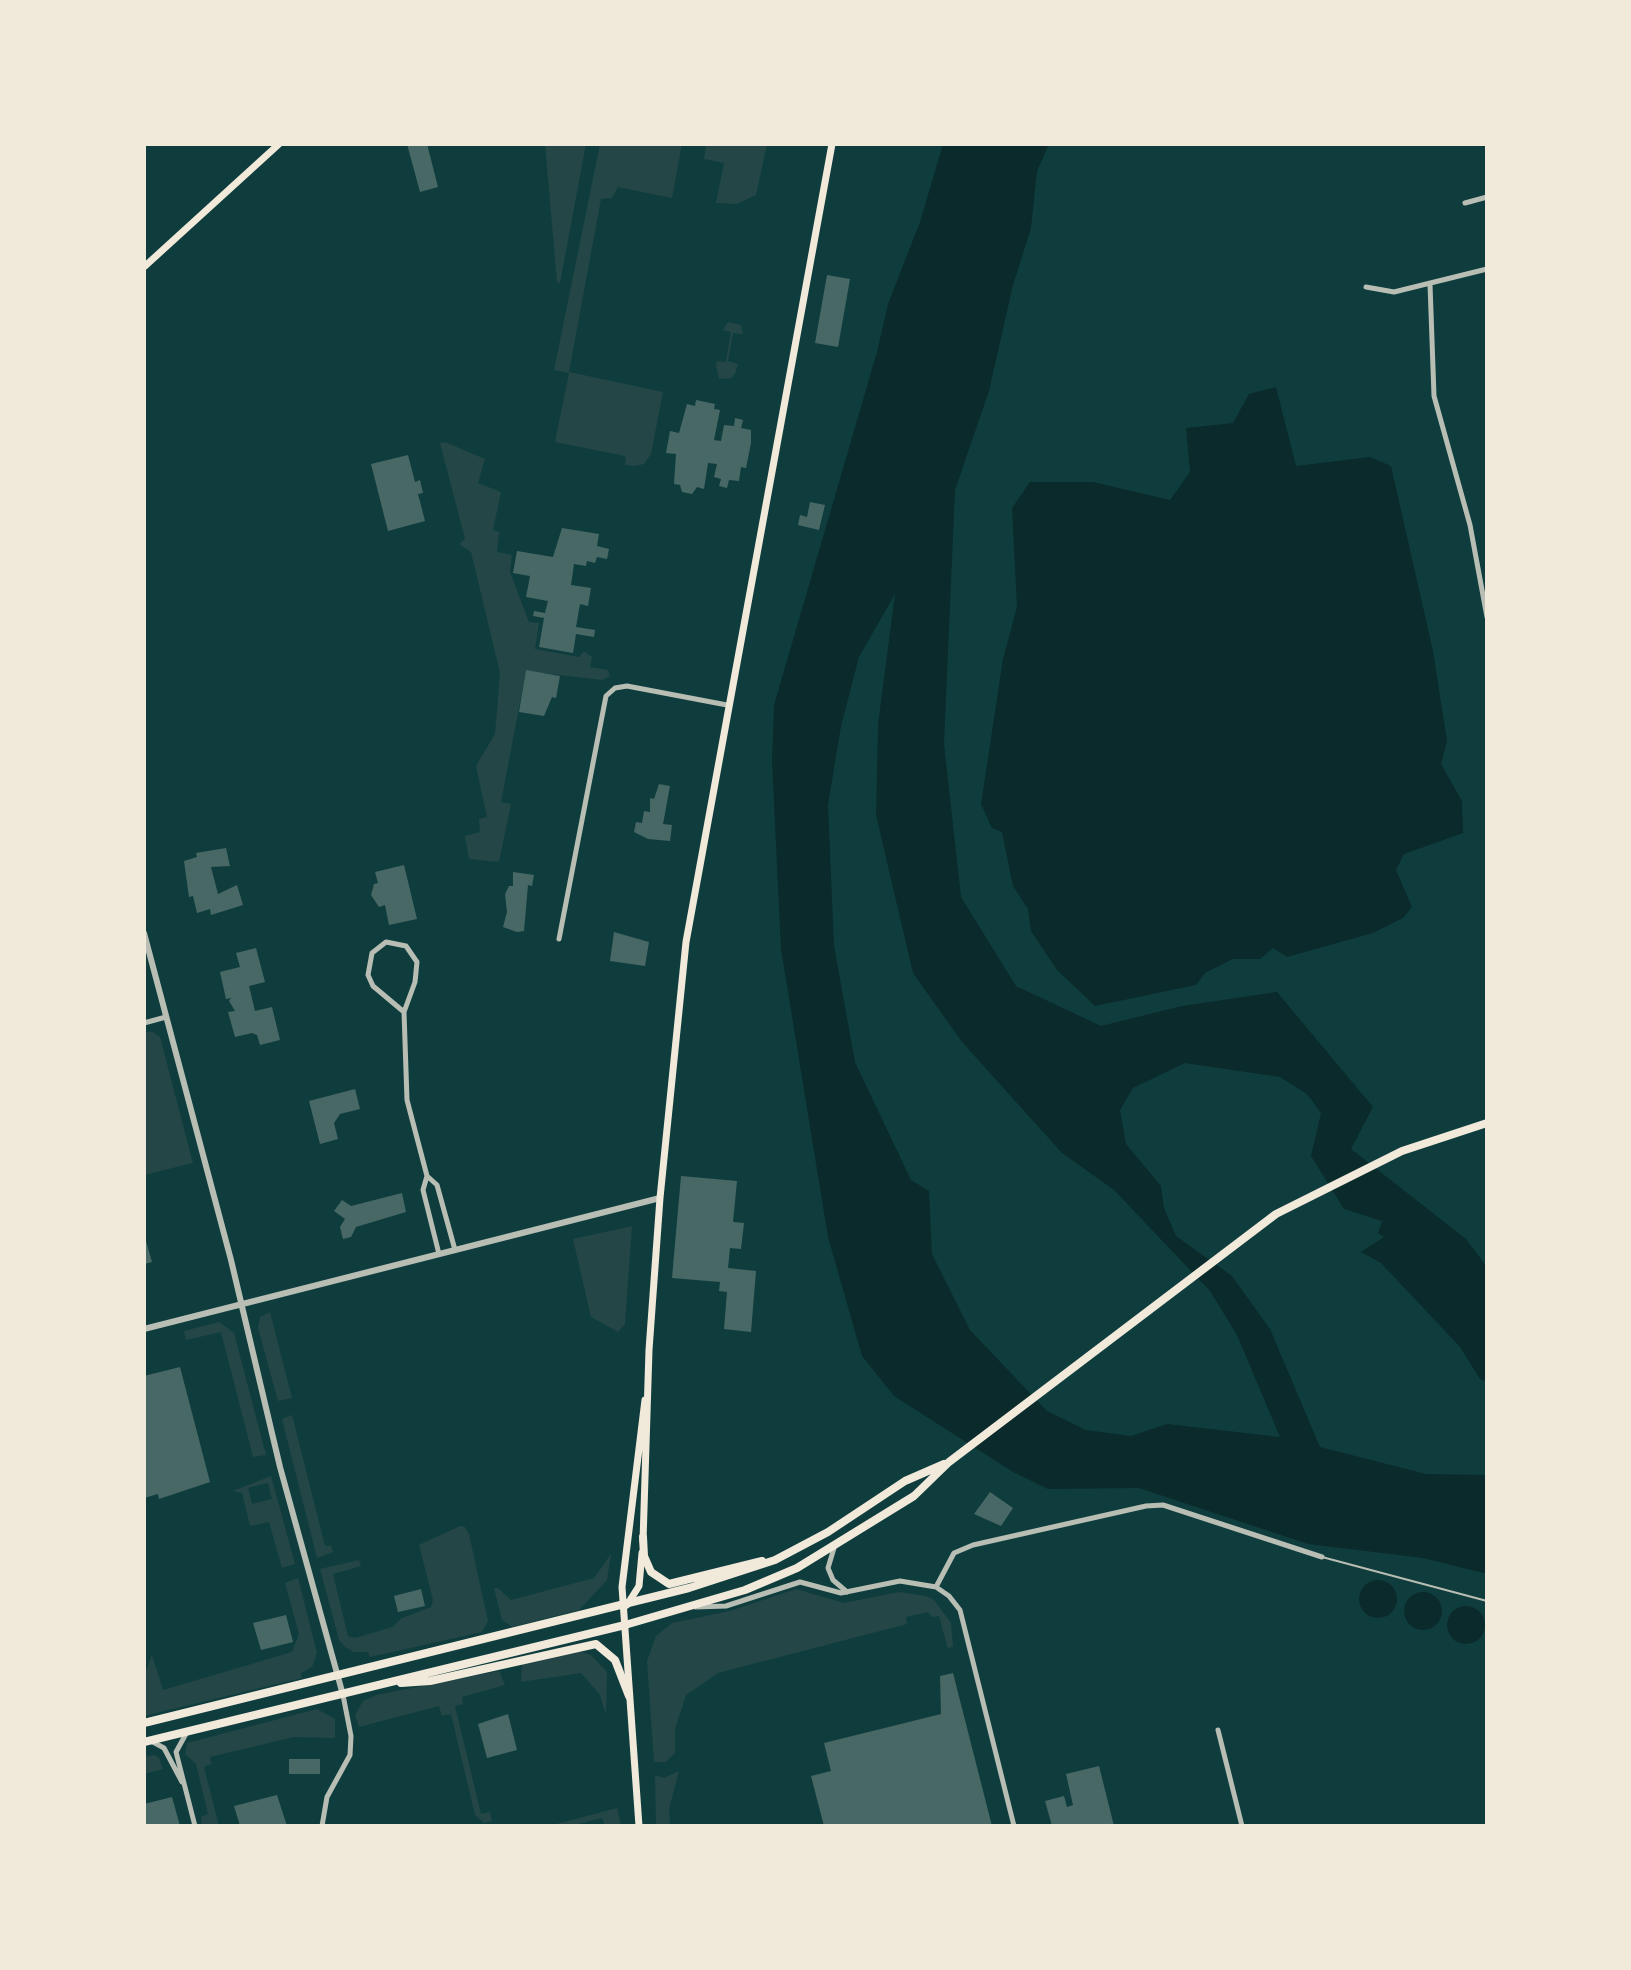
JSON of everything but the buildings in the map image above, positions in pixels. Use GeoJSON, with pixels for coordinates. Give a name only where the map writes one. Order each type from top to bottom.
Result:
{"type":"FeatureCollection","features":[{"type":"Feature","properties":{"kind":"highway"},"geometry":{"type":"LineString","coordinates":[[147,1741],[625,1625],[693,1607],[775,1577],[834,1548],[914,1496],[949,1462],[1276,1214],[1402,1151],[1487,1123]]}},
{"type":"Feature","properties":{"kind":"highway"},"geometry":{"type":"LineString","coordinates":[[144,1723],[625,1607],[775,1560],[828,1532],[905,1481],[949,1462]]}},
{"type":"Feature","properties":{"kind":"highway"},"geometry":{"type":"LineString","coordinates":[[643,1537],[644,1556],[651,1572],[669,1584],[752,1562],[775,1560]]}},
{"type":"Feature","properties":{"kind":"highway"},"geometry":{"type":"LineString","coordinates":[[384,1684],[430,1681],[596,1644],[615,1660],[629,1696]]}},
{"type":"Feature","properties":{"kind":"main road"},"geometry":{"type":"LineString","coordinates":[[145,264],[279,144]]}},
{"type":"Feature","properties":{"kind":"main road"},"geometry":{"type":"LineString","coordinates":[[625,1607],[639,1586],[647,1390],[660,1198],[686,942],[832,144]]}},
{"type":"Feature","properties":{"kind":"main road"},"geometry":{"type":"LineString","coordinates":[[639,1826],[622,1586],[633,1480],[647,1390]]}},
{"type":"Feature","properties":{"kind":"street"},"geometry":{"type":"LineString","coordinates":[[1465,203],[1487,197]]}},
{"type":"Feature","properties":{"kind":"street"},"geometry":{"type":"LineString","coordinates":[[1366,287],[1394,292],[1487,269]]}},
{"type":"Feature","properties":{"kind":"street"},"geometry":{"type":"LineString","coordinates":[[1430,284],[1434,396],[1470,525],[1487,617]]}},
{"type":"Feature","properties":{"kind":"street"},"geometry":{"type":"LineString","coordinates":[[559,939],[606,696],[615,688],[627,686],[727,705]]}},
{"type":"Feature","properties":{"kind":"street"},"geometry":{"type":"LineString","coordinates":[[144,933],[280,1467],[343,1695],[351,1736],[350,1755],[327,1797],[322,1826]]}},
{"type":"Feature","properties":{"kind":"street"},"geometry":{"type":"LineString","coordinates":[[404,1012],[373,986],[368,975],[372,953],[386,942],[406,946],[417,962],[415,982],[404,1012],[407,1100],[427,1176],[423,1190],[439,1254]]}},
{"type":"Feature","properties":{"kind":"street"},"geometry":{"type":"LineString","coordinates":[[144,1023],[166,1017]]}},
{"type":"Feature","properties":{"kind":"street"},"geometry":{"type":"LineString","coordinates":[[427,1176],[437,1185],[455,1250]]}},
{"type":"Feature","properties":{"kind":"street"},"geometry":{"type":"LineString","coordinates":[[144,1329],[660,1198]]}},
{"type":"Feature","properties":{"kind":"street"},"geometry":{"type":"LineString","coordinates":[[936,1587],[954,1553],[973,1545],[1146,1506],[1163,1505],[1322,1557]]}},
{"type":"Feature","properties":{"kind":"street"},"geometry":{"type":"LineString","coordinates":[[834,1548],[828,1565],[829,1572],[837,1585],[848,1593]]}},
{"type":"Feature","properties":{"kind":"street"},"geometry":{"type":"LineString","coordinates":[[693,1607],[726,1606],[800,1582],[848,1593],[900,1581],[936,1587],[949,1596],[960,1610],[1014,1826]]}},
{"type":"Feature","properties":{"kind":"street"},"geometry":{"type":"LineString","coordinates":[[1218,1730],[1242,1826]]}},
{"type":"Feature","properties":{"kind":"street"},"geometry":{"type":"LineString","coordinates":[[188,1732],[176,1752],[195,1826]]}},
{"type":"Feature","properties":{"kind":"street"},"geometry":{"type":"LineString","coordinates":[[147,1741],[164,1748],[185,1786]]}},
{"type":"Feature","properties":{"kind":"lane"},"geometry":{"type":"LineString","coordinates":[[1322,1557],[1487,1601]]}},
{"type":"Feature","properties":{"kind":"shaded area"},"geometry":{"type":"Polygon","coordinates":[[[545,144],[586,144],[560,283],[557,282],[545,144]]]}},
{"type":"Feature","properties":{"kind":"shaded area"},"geometry":{"type":"Polygon","coordinates":[[[600,144],[682,144],[672,198],[618,187],[612,198],[601,199],[569,372],[663,392],[651,454],[644,464],[635,466],[625,465],[626,457],[620,455],[555,442],[569,373],[554,370],[600,144]]]}},
{"type":"Feature","properties":{"kind":"shaded area"},"geometry":{"type":"Polygon","coordinates":[[[696,144],[767,144],[756,195],[737,204],[716,203],[724,163],[704,159],[706,146],[696,144]]]}},
{"type":"Feature","properties":{"kind":"shaded area"},"geometry":{"type":"Polygon","coordinates":[[[943,144],[1049,144],[1037,171],[1031,228],[1013,285],[989,391],[955,490],[944,744],[961,897],[1016,986],[1101,1026],[1182,1006],[1277,992],[1373,1107],[1351,1149],[1466,1239],[1487,1267],[1487,1382],[1480,1379],[1460,1347],[1381,1263],[1361,1252],[1384,1237],[1378,1233],[1382,1221],[1344,1209],[1311,1156],[1321,1113],[1307,1094],[1280,1077],[1185,1063],[1133,1088],[1120,1110],[1126,1144],[1161,1186],[1164,1208],[1176,1236],[1232,1276],[1270,1329],[1320,1447],[1426,1474],[1487,1475],[1487,1574],[1423,1558],[1308,1544],[1139,1488],[1048,1489],[1013,1472],[894,1396],[862,1356],[828,1237],[781,949],[772,761],[774,705],[877,352],[888,304],[920,222],[943,144]],[[895,594],[859,657],[841,726],[828,805],[834,946],[855,1062],[911,1180],[929,1191],[932,1254],[970,1330],[1047,1411],[1086,1430],[1131,1436],[1167,1424],[1280,1437],[1237,1335],[1210,1291],[1114,1190],[1062,1153],[962,1042],[913,973],[876,815],[878,724],[895,594]]]}},
{"type":"Feature","properties":{"kind":"shaded area"},"geometry":{"type":"Polygon","coordinates":[[[728,322],[741,325],[743,334],[733,333],[728,361],[738,364],[735,374],[731,378],[719,379],[716,365],[717,361],[726,362],[731,332],[723,330],[728,322]]]}},
{"type":"Feature","properties":{"kind":"shaded area"},"geometry":{"type":"Polygon","coordinates":[[[1276,387],[1296,466],[1370,457],[1391,466],[1433,651],[1447,741],[1441,764],[1462,801],[1463,833],[1404,854],[1396,870],[1412,907],[1403,918],[1373,933],[1287,957],[1273,948],[1260,959],[1233,959],[1205,973],[1196,985],[1095,1006],[1057,970],[1031,931],[1028,909],[1013,886],[1002,832],[992,828],[981,804],[1003,659],[1017,607],[1012,508],[1030,482],[1093,482],[1170,500],[1190,472],[1186,428],[1233,423],[1249,394],[1276,387]]]}},
{"type":"Feature","properties":{"kind":"shaded area"},"geometry":{"type":"Polygon","coordinates":[[[445,442],[485,459],[478,483],[501,492],[493,530],[499,532],[497,552],[512,555],[510,572],[529,622],[539,623],[535,649],[579,657],[584,651],[592,657],[590,667],[608,670],[610,676],[602,680],[526,671],[501,802],[511,804],[499,862],[469,859],[465,836],[480,832],[479,819],[487,817],[476,766],[495,734],[500,673],[471,552],[459,544],[465,539],[440,443],[445,442]]]}},
{"type":"Feature","properties":{"kind":"shaded area"},"geometry":{"type":"Polygon","coordinates":[[[144,1032],[153,1032],[160,1037],[193,1163],[144,1175],[144,1032]]]}},
{"type":"Feature","properties":{"kind":"shaded area"},"geometry":{"type":"Polygon","coordinates":[[[632,1226],[625,1324],[618,1332],[591,1317],[573,1239],[632,1226]]]}},
{"type":"Feature","properties":{"kind":"shaded area"},"geometry":{"type":"Polygon","coordinates":[[[270,1312],[292,1398],[278,1401],[258,1328],[260,1317],[270,1312]]]}},
{"type":"Feature","properties":{"kind":"shaded area"},"geometry":{"type":"Polygon","coordinates":[[[219,1322],[234,1333],[266,1455],[253,1457],[221,1332],[186,1340],[184,1331],[219,1322]]]}},
{"type":"Feature","properties":{"kind":"shaded area"},"geometry":{"type":"Polygon","coordinates":[[[292,1415],[325,1546],[331,1546],[333,1552],[317,1558],[282,1419],[292,1415]]]}},
{"type":"Feature","properties":{"kind":"shaded area"},"geometry":{"type":"Polygon","coordinates":[[[271,1476],[295,1564],[282,1568],[269,1522],[250,1526],[242,1493],[233,1491],[271,1476]],[[268,1483],[248,1488],[252,1504],[272,1499],[268,1483]]]}},
{"type":"Feature","properties":{"kind":"shaded area"},"geometry":{"type":"Polygon","coordinates":[[[460,1526],[465,1527],[469,1534],[488,1621],[482,1632],[370,1657],[368,1652],[354,1652],[345,1647],[339,1640],[320,1569],[359,1560],[361,1566],[333,1574],[348,1636],[355,1638],[392,1627],[402,1618],[431,1607],[433,1600],[419,1545],[460,1526]]]}},
{"type":"Feature","properties":{"kind":"shaded area"},"geometry":{"type":"Polygon","coordinates":[[[611,1554],[607,1580],[579,1610],[512,1627],[502,1620],[494,1588],[511,1600],[594,1578],[611,1554]]]}},
{"type":"Feature","properties":{"kind":"shaded area"},"geometry":{"type":"Polygon","coordinates":[[[298,1578],[317,1653],[312,1667],[301,1673],[302,1678],[144,1716],[144,1677],[152,1655],[163,1690],[292,1652],[299,1634],[285,1583],[298,1578]]]}},
{"type":"Feature","properties":{"kind":"shaded area"},"geometry":{"type":"Polygon","coordinates":[[[1378,1580],[1391,1586],[1397,1599],[1391,1612],[1378,1618],[1365,1612],[1359,1599],[1365,1586],[1378,1580]]]}},
{"type":"Feature","properties":{"kind":"shaded area"},"geometry":{"type":"Polygon","coordinates":[[[796,1589],[844,1603],[899,1592],[926,1596],[934,1600],[951,1623],[953,1646],[948,1649],[939,1616],[932,1617],[928,1612],[906,1617],[907,1624],[718,1673],[686,1695],[675,1729],[675,1753],[666,1762],[654,1762],[647,1661],[656,1636],[672,1623],[730,1611],[796,1589]]]}},
{"type":"Feature","properties":{"kind":"shaded area"},"geometry":{"type":"Polygon","coordinates":[[[1423,1592],[1436,1598],[1442,1611],[1436,1624],[1423,1630],[1410,1624],[1404,1611],[1410,1598],[1423,1592]]]}},
{"type":"Feature","properties":{"kind":"shaded area"},"geometry":{"type":"Polygon","coordinates":[[[1466,1606],[1479,1612],[1485,1625],[1479,1638],[1466,1644],[1453,1638],[1447,1625],[1453,1612],[1466,1606]]]}},
{"type":"Feature","properties":{"kind":"shaded area"},"geometry":{"type":"Polygon","coordinates":[[[579,1651],[591,1655],[607,1672],[606,1715],[600,1695],[581,1673],[521,1682],[522,1664],[579,1651]]]}},
{"type":"Feature","properties":{"kind":"shaded area"},"geometry":{"type":"Polygon","coordinates":[[[499,1671],[505,1685],[462,1697],[463,1704],[455,1706],[481,1814],[490,1812],[492,1821],[484,1823],[475,1815],[451,1714],[442,1716],[439,1706],[359,1727],[355,1715],[363,1701],[376,1695],[499,1671]]]}},
{"type":"Feature","properties":{"kind":"shaded area"},"geometry":{"type":"Polygon","coordinates":[[[317,1709],[335,1719],[335,1738],[294,1737],[210,1757],[211,1764],[204,1767],[219,1826],[202,1826],[201,1817],[208,1814],[196,1764],[185,1754],[187,1743],[317,1709]]]}},
{"type":"Feature","properties":{"kind":"shaded area"},"geometry":{"type":"Polygon","coordinates":[[[154,1755],[159,1758],[163,1769],[144,1774],[144,1757],[154,1755]]]}},
{"type":"Feature","properties":{"kind":"shaded area"},"geometry":{"type":"Polygon","coordinates":[[[679,1771],[669,1809],[670,1826],[656,1826],[655,1775],[664,1778],[679,1771]]]}},
{"type":"Feature","properties":{"kind":"shaded area"},"geometry":{"type":"Polygon","coordinates":[[[617,1808],[621,1826],[605,1826],[602,1818],[571,1826],[549,1826],[617,1808]]]}}]}
